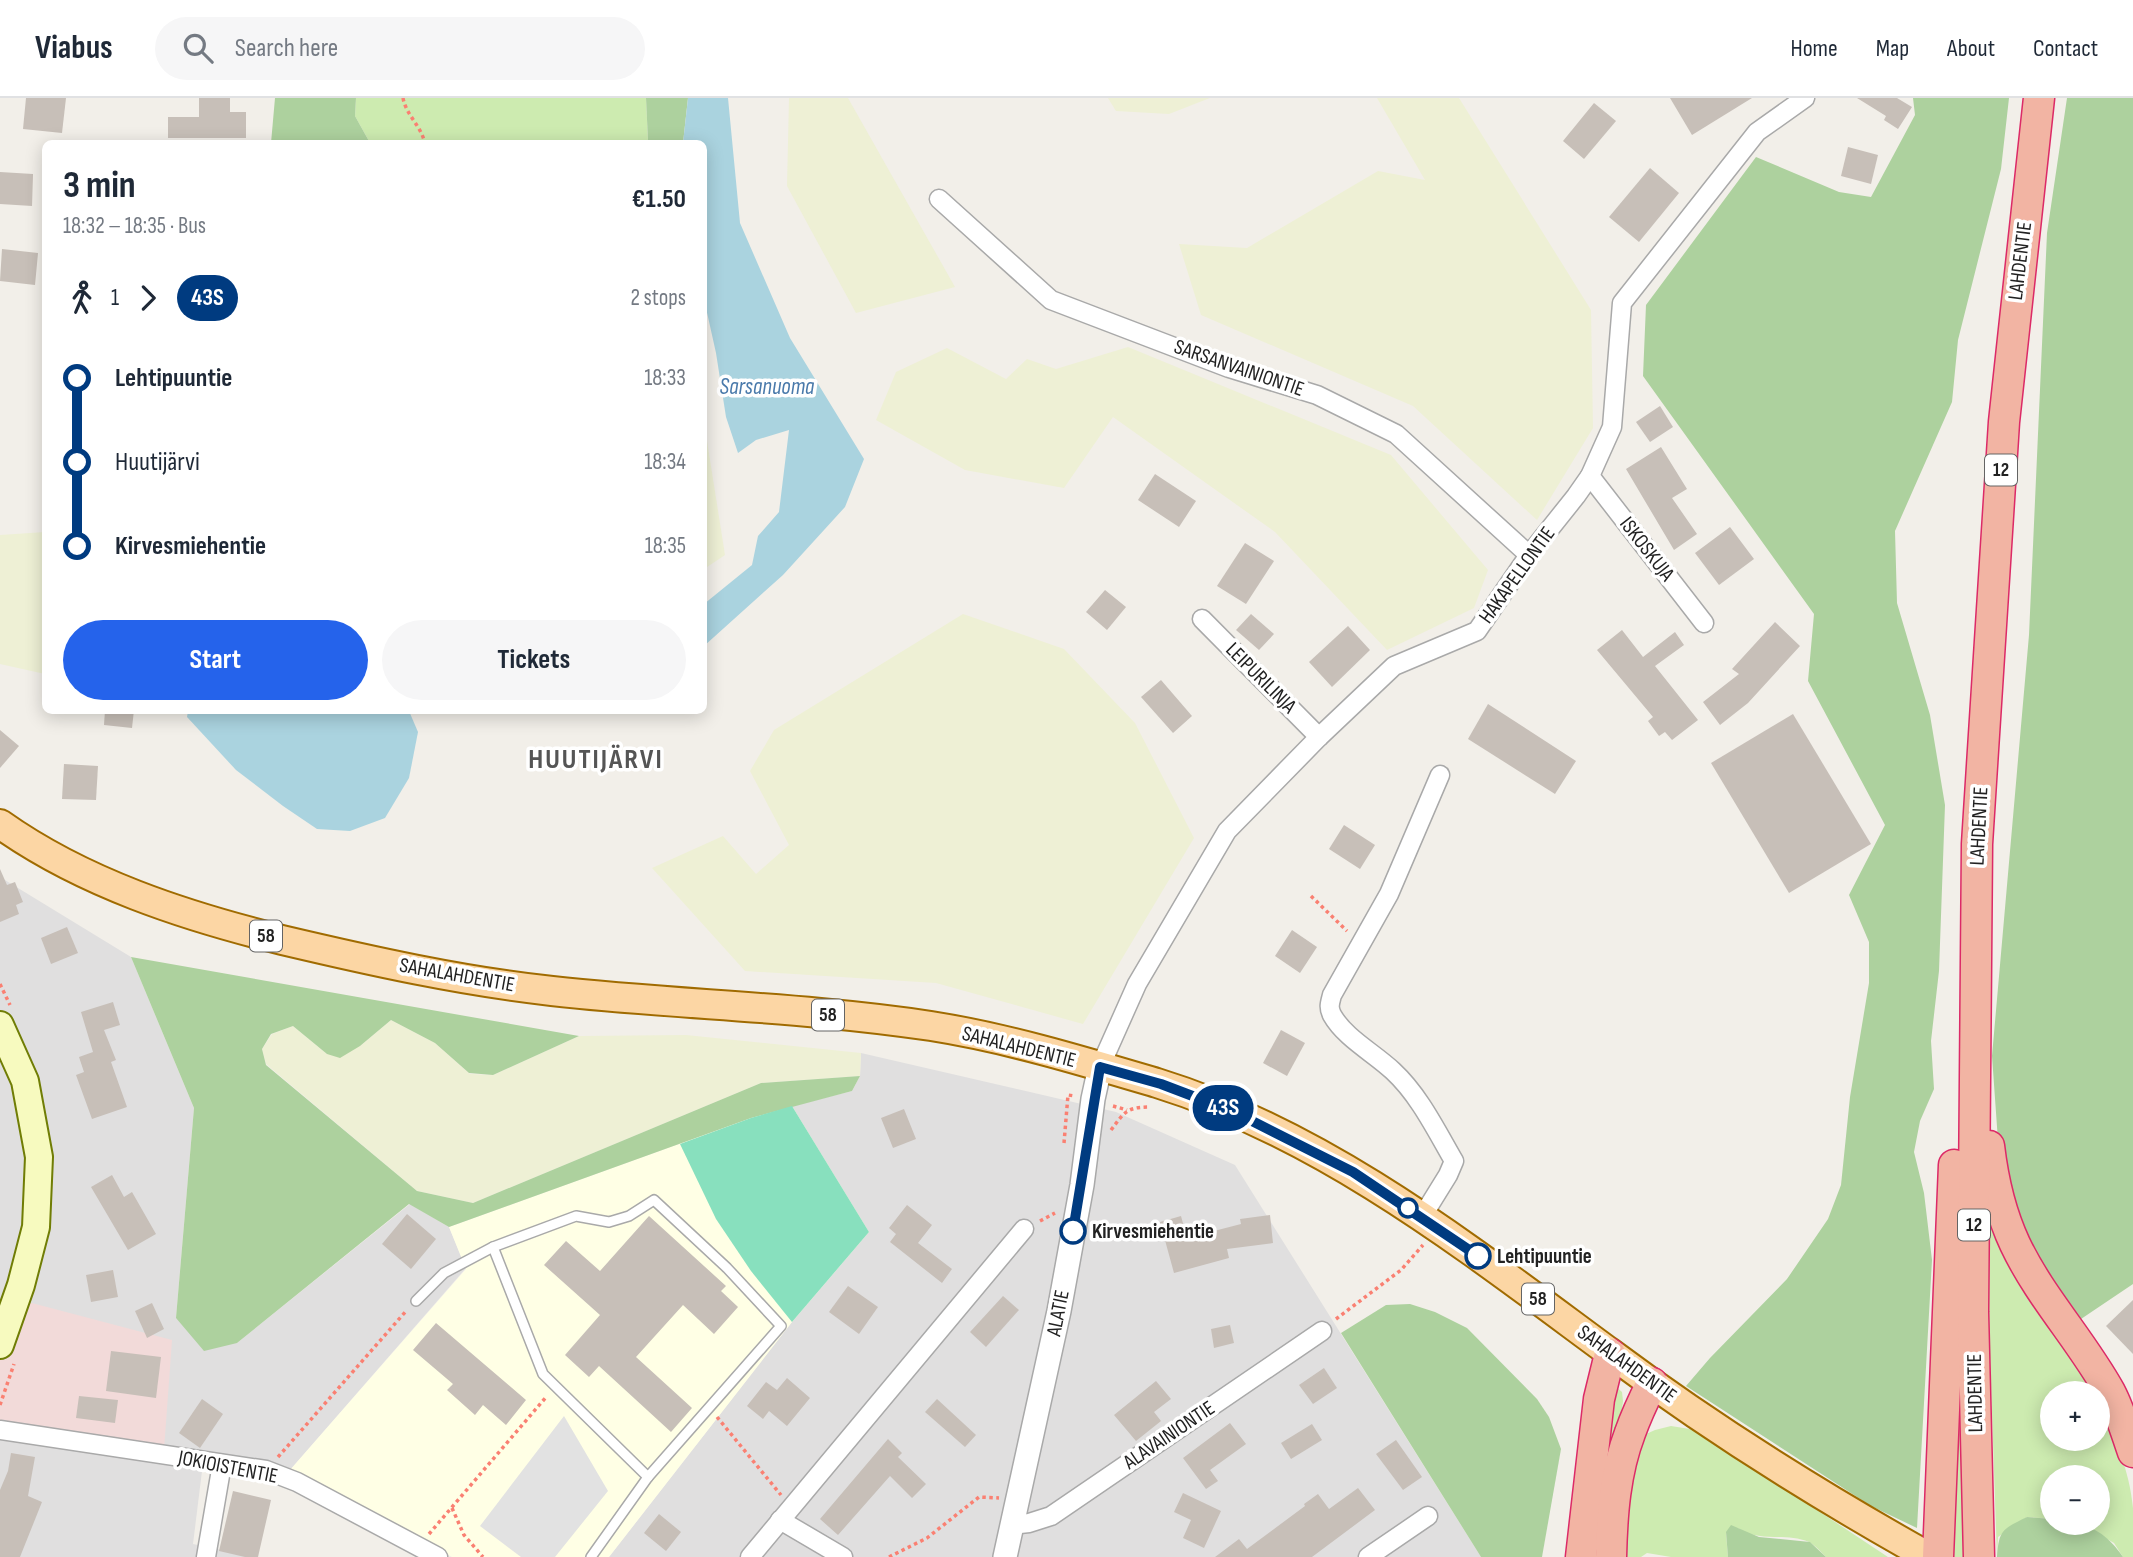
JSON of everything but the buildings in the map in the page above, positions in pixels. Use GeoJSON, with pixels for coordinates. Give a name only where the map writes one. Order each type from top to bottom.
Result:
{"type":"FeatureCollection","features":[{"type":"Feature","properties":{"kind":"highway","name":"LAHDENTIE"},"geometry":{"type":"LineString","coordinates":[[1979,1557],[1973,1312],[1977,844],[2004,422],[2039,98]]}},
{"type":"Feature","properties":{"kind":"highway"},"geometry":{"type":"LineString","coordinates":[[1938,1557],[1955,1141],[1977,844]]}},
{"type":"Feature","properties":{"kind":"highway"},"geometry":{"type":"LineString","coordinates":[[1976,892],[1985,1014],[1989,1144],[1996,1194],[2016,1247],[2109,1392],[2133,1452]]}},
{"type":"Feature","properties":{"kind":"highway"},"geometry":{"type":"LineString","coordinates":[[1581,1557],[1599,1399],[1610,1354]]}},
{"type":"Feature","properties":{"kind":"highway"},"geometry":{"type":"LineString","coordinates":[[1611,1557],[1618,1474],[1629,1434],[1651,1383]]}},
{"type":"Feature","properties":{"kind":"main road","name":"SAHALAHDENTIE"},"geometry":{"type":"LineString","coordinates":[[0,824],[63,861],[122,889],[181,912],[343,954],[429,972],[551,991],[932,1026],[1015,1043],[1161,1084],[1232,1111],[1353,1172],[1431,1223],[1610,1354],[1773,1466],[1929,1557]]}},
{"type":"Feature","properties":{"kind":"main road"},"geometry":{"type":"LineString","coordinates":[[0,1025],[25,1081],[39,1157],[36,1227],[21,1286],[0,1345]]}},
{"type":"Feature","properties":{"kind":"street","name":"HAKAPELLONTIE"},"geometry":{"type":"LineString","coordinates":[[1100,1067],[1137,984],[1227,831],[1319,737],[1394,666],[1478,631],[1529,555],[1590,476],[1612,427],[1622,303],[1757,132],[1805,98]]}},
{"type":"Feature","properties":{"kind":"street","name":"SARSANVAINIONTIE"},"geometry":{"type":"LineString","coordinates":[[939,199],[1051,300],[1229,368],[1317,395],[1396,434],[1529,555]]}},
{"type":"Feature","properties":{"kind":"street","name":"ISKOSKUJA"},"geometry":{"type":"LineString","coordinates":[[1590,476],[1704,623]]}},
{"type":"Feature","properties":{"kind":"street","name":"LEIPURILINJA"},"geometry":{"type":"LineString","coordinates":[[1202,619],[1319,737]]}},
{"type":"Feature","properties":{"kind":"street"},"geometry":{"type":"LineString","coordinates":[[1431,1223],[1454,1161],[1425,1111],[1394,1072],[1344,1030],[1329,1006],[1332,995],[1389,894],[1440,775]]}},
{"type":"Feature","properties":{"kind":"street","name":"ALATIE"},"geometry":{"type":"LineString","coordinates":[[1005,1557],[1059,1311],[1100,1067]]}},
{"type":"Feature","properties":{"kind":"street"},"geometry":{"type":"LineString","coordinates":[[750,1557],[1024,1229]]}},
{"type":"Feature","properties":{"kind":"street","name":"ALAVAINIONTIE"},"geometry":{"type":"LineString","coordinates":[[1012,1525],[1051,1517],[1322,1331]]}},
{"type":"Feature","properties":{"kind":"street","name":"JOKIOISTENTIE"},"geometry":{"type":"LineString","coordinates":[[0,1430],[266,1470],[297,1482],[438,1557]]}},
{"type":"Feature","properties":{"kind":"street"},"geometry":{"type":"LineString","coordinates":[[206,1557],[222,1464]]}},
{"type":"Feature","properties":{"kind":"street"},"geometry":{"type":"LineString","coordinates":[[785,1514],[843,1557]]}},
{"type":"Feature","properties":{"kind":"street"},"geometry":{"type":"LineString","coordinates":[[1368,1557],[1428,1516]]}},
{"type":"Feature","properties":{"kind":"lane"},"geometry":{"type":"LineString","coordinates":[[416,1301],[444,1273],[493,1247],[576,1216],[609,1222],[629,1216],[653,1200],[727,1268],[781,1326],[648,1477],[591,1557]]}},
{"type":"Feature","properties":{"kind":"lane"},"geometry":{"type":"LineString","coordinates":[[493,1247],[543,1374],[648,1477]]}},
{"type":"Feature","properties":{"kind":"path"},"geometry":{"type":"LineString","coordinates":[[403,98],[404,105],[424,140]]}},
{"type":"Feature","properties":{"kind":"path"},"geometry":{"type":"LineString","coordinates":[[1311,896],[1361,944]]}},
{"type":"Feature","properties":{"kind":"path"},"geometry":{"type":"LineString","coordinates":[[1322,1331],[1401,1270],[1431,1223]]}},
{"type":"Feature","properties":{"kind":"path"},"geometry":{"type":"LineString","coordinates":[[266,1470],[416,1301]]}},
{"type":"Feature","properties":{"kind":"path"},"geometry":{"type":"LineString","coordinates":[[419,1546],[555,1387]]}},
{"type":"Feature","properties":{"kind":"path"},"geometry":{"type":"LineString","coordinates":[[709,1407],[785,1514]]}},
{"type":"Feature","properties":{"kind":"path"},"geometry":{"type":"LineString","coordinates":[[889,1557],[927,1538],[979,1497],[1019,1498]]}},
{"type":"Feature","properties":{"kind":"path"},"geometry":{"type":"LineString","coordinates":[[452,1507],[464,1535],[483,1557]]}},
{"type":"Feature","properties":{"kind":"shaded area"},"geometry":{"type":"Polygon","coordinates":[[[789,98],[848,98],[955,287],[856,313],[787,186],[789,98]]]}},
{"type":"Feature","properties":{"kind":"shaded area"},"geometry":{"type":"Polygon","coordinates":[[[1108,98],[1210,98],[1169,114],[1116,111],[1108,98]]]}},
{"type":"Feature","properties":{"kind":"shaded area"},"geometry":{"type":"Polygon","coordinates":[[[1377,98],[1459,98],[1591,310],[1593,428],[1537,520],[1413,406],[1201,315],[1179,244],[1247,248],[1378,171],[1425,180],[1377,98]]]}},
{"type":"Feature","properties":{"kind":"shaded area"},"geometry":{"type":"Polygon","coordinates":[[[1128,347],[1391,455],[1488,570],[1474,608],[1387,650],[1275,532],[1113,417],[1064,488],[965,470],[876,420],[896,372],[947,348],[1006,379],[1027,359],[1056,369],[1128,347]]]}},
{"type":"Feature","properties":{"kind":"shaded area"},"geometry":{"type":"Polygon","coordinates":[[[707,441],[725,555],[707,567],[707,441]]]}},
{"type":"Feature","properties":{"kind":"shaded area"},"geometry":{"type":"Polygon","coordinates":[[[42,532],[42,673],[0,664],[0,535],[42,532]]]}},
{"type":"Feature","properties":{"kind":"shaded area"},"geometry":{"type":"Polygon","coordinates":[[[963,614],[1064,649],[1135,723],[1194,838],[1083,1024],[936,983],[745,971],[652,868],[723,836],[756,874],[789,845],[750,771],[774,730],[963,614]]]}},
{"type":"Feature","properties":{"kind":"shaded area"},"geometry":{"type":"Polygon","coordinates":[[[0,877],[131,957],[194,1108],[176,1318],[237,1343],[410,1204],[449,1227],[466,1268],[290,1470],[164,1449],[0,1320],[0,877]]]}},
{"type":"Feature","properties":{"kind":"shaded area"},"geometry":{"type":"Polygon","coordinates":[[[391,1020],[435,1043],[470,1074],[493,1075],[579,1036],[686,1035],[861,1053],[860,1076],[761,1083],[473,1203],[417,1191],[266,1064],[262,1049],[272,1034],[293,1026],[327,1054],[360,1046],[391,1020]]]}},
{"type":"Feature","properties":{"kind":"shaded area"},"geometry":{"type":"Polygon","coordinates":[[[861,1053],[1116,1112],[1235,1165],[1481,1557],[609,1557],[792,1322],[868,1233],[792,1106],[852,1091],[860,1076],[861,1053]]]}},
{"type":"Feature","properties":{"kind":"shaded area"},"geometry":{"type":"Polygon","coordinates":[[[792,1106],[869,1232],[792,1322],[609,1557],[452,1557],[290,1470],[466,1269],[449,1227],[751,1118],[792,1106]]]}},
{"type":"Feature","properties":{"kind":"shaded area"},"geometry":{"type":"Polygon","coordinates":[[[9,1297],[172,1340],[163,1463],[0,1432],[0,1320],[9,1297]]]}},
{"type":"Feature","properties":{"kind":"shaded area"},"geometry":{"type":"Polygon","coordinates":[[[564,1416],[608,1491],[555,1557],[521,1557],[480,1526],[564,1416]]]}},
{"type":"Feature","properties":{"kind":"shaded area"},"geometry":{"type":"Polygon","coordinates":[[[0,1432],[202,1471],[193,1544],[256,1557],[0,1557],[0,1432]]]}},
{"type":"Feature","properties":{"kind":"green space"},"geometry":{"type":"Polygon","coordinates":[[[275,98],[356,98],[355,116],[368,140],[271,140],[275,98]]]}},
{"type":"Feature","properties":{"kind":"green space"},"geometry":{"type":"Polygon","coordinates":[[[356,98],[646,98],[648,140],[368,140],[355,116],[356,98]]]}},
{"type":"Feature","properties":{"kind":"green space"},"geometry":{"type":"Polygon","coordinates":[[[646,98],[688,98],[683,140],[648,140],[646,98]]]}},
{"type":"Feature","properties":{"kind":"green space"},"geometry":{"type":"Polygon","coordinates":[[[1913,98],[2009,98],[2001,169],[1958,340],[1952,402],[1895,531],[1897,603],[1930,715],[1945,805],[1939,971],[1931,1041],[1934,1089],[1920,1121],[1914,1152],[1924,1193],[1932,1260],[1917,1528],[1871,1506],[1686,1386],[1787,1279],[1828,1219],[1841,1185],[1850,1097],[1869,983],[1869,942],[1849,895],[1885,825],[1808,681],[1814,614],[1643,376],[1646,305],[1756,157],[1839,192],[1871,197],[1915,115],[1913,98]]]}},
{"type":"Feature","properties":{"kind":"green space"},"geometry":{"type":"Polygon","coordinates":[[[2067,98],[2133,98],[2133,1284],[2081,1319],[2035,1253],[2010,1205],[1999,1155],[1992,1056],[2029,635],[2047,233],[2067,98]]]}},
{"type":"Feature","properties":{"kind":"green space"},"geometry":{"type":"Polygon","coordinates":[[[131,957],[579,1036],[493,1075],[469,1073],[435,1043],[391,1020],[360,1046],[340,1058],[327,1054],[293,1026],[271,1034],[262,1049],[266,1065],[417,1191],[473,1203],[761,1083],[860,1076],[852,1091],[751,1118],[449,1227],[409,1204],[237,1343],[204,1351],[176,1318],[194,1108],[131,957]]]}},
{"type":"Feature","properties":{"kind":"green space"},"geometry":{"type":"Polygon","coordinates":[[[792,1106],[869,1232],[792,1322],[751,1271],[716,1219],[680,1144],[792,1106]]]}},
{"type":"Feature","properties":{"kind":"green space"},"geometry":{"type":"Polygon","coordinates":[[[1987,1202],[2087,1381],[2040,1381],[2040,1451],[2110,1451],[2110,1428],[2129,1481],[2133,1508],[2133,1557],[2123,1557],[2114,1543],[2100,1535],[2110,1535],[2110,1465],[2040,1465],[2040,1518],[2027,1517],[1998,1537],[1997,1557],[1987,1202]]]}},
{"type":"Feature","properties":{"kind":"green space"},"geometry":{"type":"Polygon","coordinates":[[[1410,1304],[1435,1312],[1467,1328],[1537,1399],[1549,1417],[1561,1449],[1542,1557],[1481,1557],[1341,1333],[1386,1305],[1410,1304]]]}},
{"type":"Feature","properties":{"kind":"green space"},"geometry":{"type":"Polygon","coordinates":[[[1957,1371],[1962,1372],[1967,1557],[1947,1557],[1957,1371]]]}},
{"type":"Feature","properties":{"kind":"green space"},"geometry":{"type":"Polygon","coordinates":[[[1615,1386],[1622,1392],[1623,1401],[1602,1557],[1590,1557],[1615,1386]]]}},
{"type":"Feature","properties":{"kind":"green space"},"geometry":{"type":"Polygon","coordinates":[[[1671,1426],[1696,1430],[1888,1557],[1826,1557],[1809,1542],[1800,1539],[1755,1535],[1738,1528],[1726,1533],[1728,1557],[1671,1557],[1647,1553],[1641,1557],[1619,1557],[1630,1471],[1644,1435],[1671,1426]]]}},
{"type":"Feature","properties":{"kind":"green space"},"geometry":{"type":"Polygon","coordinates":[[[2027,1517],[2040,1518],[2040,1535],[2102,1535],[2123,1557],[1997,1557],[2001,1535],[2012,1524],[2027,1517]]]}},
{"type":"Feature","properties":{"kind":"green space"},"geometry":{"type":"Polygon","coordinates":[[[1731,1525],[1759,1537],[1810,1542],[1826,1557],[1728,1557],[1726,1532],[1731,1525]]]}},
{"type":"Feature","properties":{"kind":"water","name":"Sarsanuoma"},"geometry":{"type":"Polygon","coordinates":[[[688,98],[728,98],[740,223],[790,338],[864,459],[845,507],[783,575],[707,643],[707,602],[752,565],[758,536],[779,512],[789,430],[756,440],[738,453],[726,417],[707,312],[707,140],[683,140],[688,98]]]}},
{"type":"Feature","properties":{"kind":"water"},"geometry":{"type":"Polygon","coordinates":[[[188,714],[410,714],[418,732],[409,778],[385,818],[350,831],[317,829],[236,770],[187,717],[188,714]]]}},
{"type":"Feature","properties":{"kind":"bus line","name":"43S"},"geometry":{"type":"LineString","coordinates":[[1073,1231],[1100,1067],[1161,1084],[1256,1123],[1353,1172],[1478,1256]]}},
{"type":"Feature","properties":{"kind":"place","name":"Kirvesmiehentie"},"geometry":{"type":"Point","coordinates":[1073,1231]}},
{"type":"Feature","properties":{"kind":"place","name":"Lehtipuuntie"},"geometry":{"type":"Point","coordinates":[1478,1256]}},
{"type":"Feature","properties":{"kind":"district","name":"HUUTIJÄRVI"},"geometry":{"type":"Point","coordinates":[596,759]}}]}
